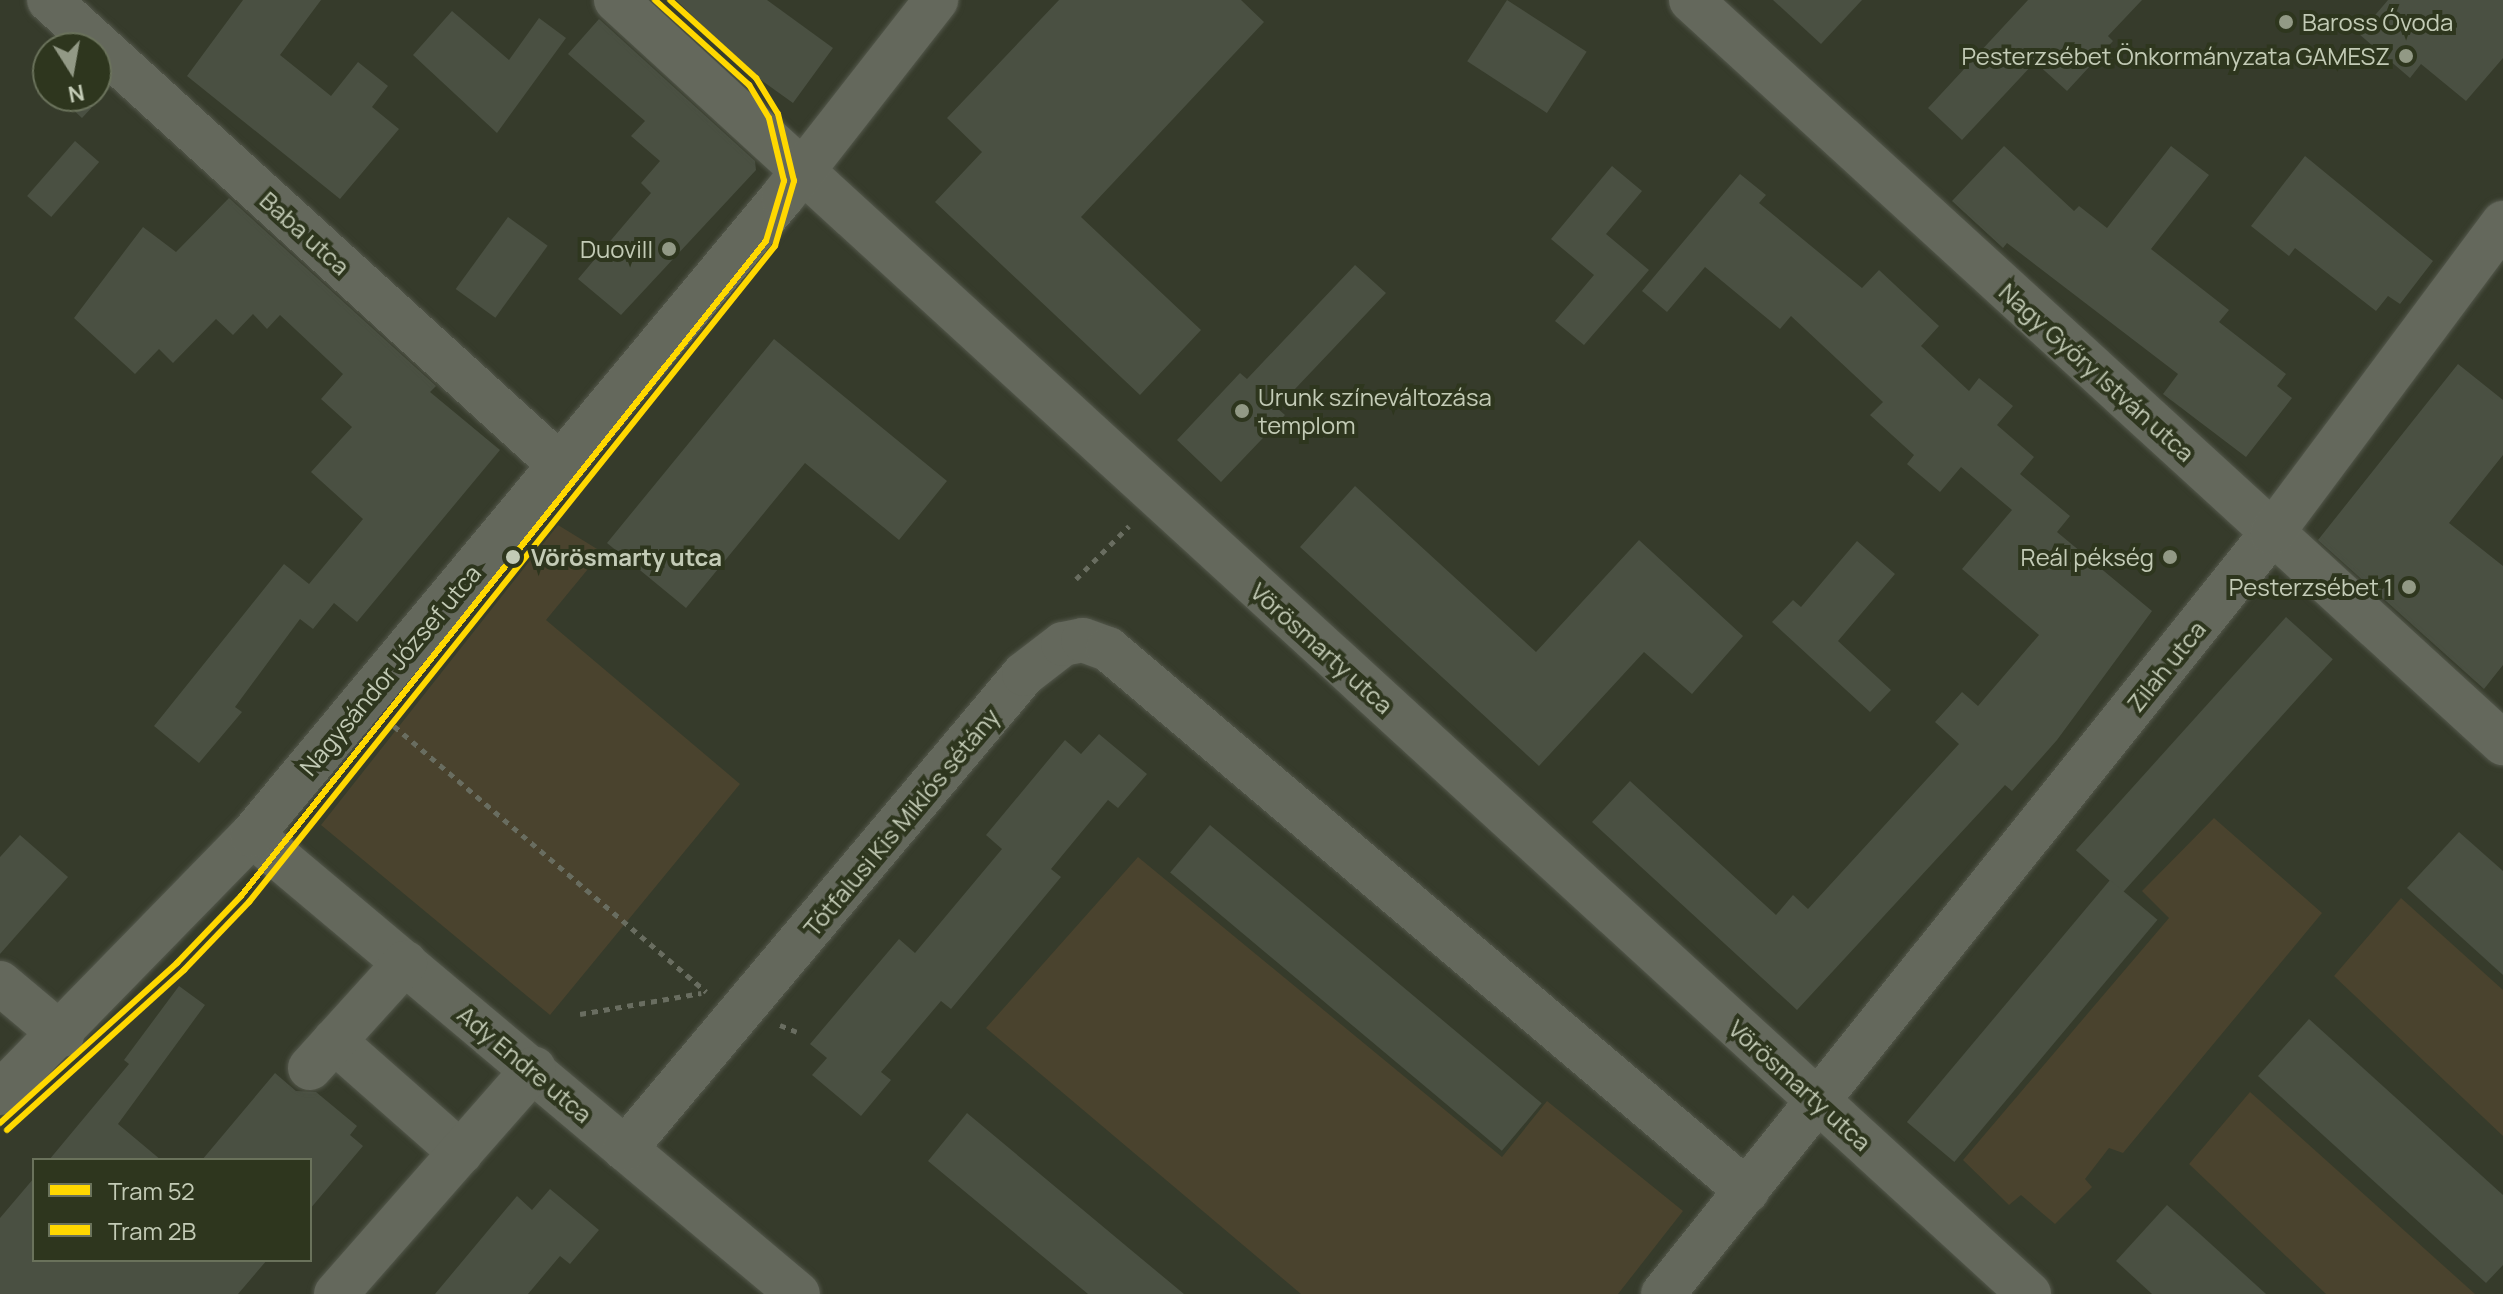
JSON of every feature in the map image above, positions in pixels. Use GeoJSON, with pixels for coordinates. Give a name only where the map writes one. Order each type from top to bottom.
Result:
{"type":"FeatureCollection","features":[{"type":"Feature","properties":{"kind":"street","name":"Baba utca"},"geometry":{"type":"LineString","coordinates":[[49,0],[561,466]]}},
{"type":"Feature","properties":{"kind":"street","name":"Vörösmarty utca"},"geometry":{"type":"LineString","coordinates":[[616,0],[2029,1294]]}},
{"type":"Feature","properties":{"kind":"street","name":"Nagysándor József utca"},"geometry":{"type":"LineString","coordinates":[[0,1093],[62,1035],[252,835],[561,466],[802,171],[936,0]]}},
{"type":"Feature","properties":{"kind":"street","name":"Nagy Győry István utca"},"geometry":{"type":"LineString","coordinates":[[1691,0],[2503,743]]}},
{"type":"Feature","properties":{"kind":"street","name":"Zilah utca"},"geometry":{"type":"LineString","coordinates":[[1663,1294],[2272,533],[2503,223]]}},
{"type":"Feature","properties":{"kind":"street","name":"Tótfalusi Kis Miklós sétány"},"geometry":{"type":"LineString","coordinates":[[625,1149],[725,1002],[1024,674],[1063,644],[1083,640],[1108,649],[1747,1191]]}},
{"type":"Feature","properties":{"kind":"street","name":"Ady Endre utca"},"geometry":{"type":"LineString","coordinates":[[252,835],[798,1294]]}},
{"type":"Feature","properties":{"kind":"street"},"geometry":{"type":"LineString","coordinates":[[405,963],[322,1054],[461,1153]]}},
{"type":"Feature","properties":{"kind":"street"},"geometry":{"type":"LineString","coordinates":[[0,983],[62,1035]]}},
{"type":"Feature","properties":{"kind":"street"},"geometry":{"type":"LineString","coordinates":[[336,1294],[534,1069]]}},
{"type":"Feature","properties":{"kind":"path"},"geometry":{"type":"LineString","coordinates":[[1076,579],[1142,514]]}},
{"type":"Feature","properties":{"kind":"path"},"geometry":{"type":"LineString","coordinates":[[393,725],[725,1002],[797,1032]]}},
{"type":"Feature","properties":{"kind":"path"},"geometry":{"type":"LineString","coordinates":[[580,1014],[725,1002]]}},
{"type":"Feature","properties":{"kind":"shaded area"},"geometry":{"type":"Polygon","coordinates":[[[558,525],[602,552],[546,620],[740,784],[550,1015],[321,825],[558,525]]]}},
{"type":"Feature","properties":{"kind":"shaded area"},"geometry":{"type":"Polygon","coordinates":[[[2214,818],[2322,913],[2123,1153],[2109,1148],[2085,1179],[2092,1187],[2055,1224],[2021,1195],[2009,1205],[1963,1160],[2169,918],[2142,891],[2214,818]]]}},
{"type":"Feature","properties":{"kind":"shaded area"},"geometry":{"type":"Polygon","coordinates":[[[1138,857],[1502,1157],[1547,1101],[1683,1211],[1618,1294],[1301,1294],[986,1028],[1138,857]]]}},
{"type":"Feature","properties":{"kind":"shaded area"},"geometry":{"type":"Polygon","coordinates":[[[2401,898],[2503,990],[2503,1136],[2334,976],[2401,898]]]}},
{"type":"Feature","properties":{"kind":"shaded area"},"geometry":{"type":"Polygon","coordinates":[[[2250,1092],[2475,1294],[2326,1294],[2189,1164],[2250,1092]]]}},
{"type":"Feature","properties":{"kind":"building"},"geometry":{"type":"Polygon","coordinates":[[[243,0],[321,0],[280,55],[331,96],[358,62],[388,86],[372,107],[399,129],[340,199],[187,76],[243,0]]]}},
{"type":"Feature","properties":{"kind":"building"},"geometry":{"type":"Polygon","coordinates":[[[676,0],[767,0],[833,48],[793,103],[725,54],[728,50],[676,0]]]}},
{"type":"Feature","properties":{"kind":"building"},"geometry":{"type":"Polygon","coordinates":[[[1059,0],[1241,0],[1264,22],[1081,217],[1201,330],[1140,395],[935,202],[982,152],[947,118],[1059,0]]]}},
{"type":"Feature","properties":{"kind":"building"},"geometry":{"type":"Polygon","coordinates":[[[1507,0],[1587,52],[1547,113],[1467,61],[1507,0]]]}},
{"type":"Feature","properties":{"kind":"building"},"geometry":{"type":"Polygon","coordinates":[[[1773,0],[1862,0],[1821,44],[1773,0]]]}},
{"type":"Feature","properties":{"kind":"building"},"geometry":{"type":"Polygon","coordinates":[[[2028,0],[2142,0],[2108,36],[2113,41],[2067,91],[2035,62],[1962,140],[1928,108],[2028,0]]]}},
{"type":"Feature","properties":{"kind":"building"},"geometry":{"type":"Polygon","coordinates":[[[2388,0],[2503,0],[2503,58],[2466,101],[2421,64],[2410,78],[2359,34],[2388,0]]]}},
{"type":"Feature","properties":{"kind":"building"},"geometry":{"type":"Polygon","coordinates":[[[452,11],[509,60],[539,18],[566,38],[497,133],[413,55],[452,11]]]}},
{"type":"Feature","properties":{"kind":"building"},"geometry":{"type":"Polygon","coordinates":[[[599,19],[755,161],[756,170],[621,315],[578,279],[651,193],[641,183],[660,161],[631,136],[645,121],[568,54],[599,19]]]}},
{"type":"Feature","properties":{"kind":"building"},"geometry":{"type":"Polygon","coordinates":[[[75,141],[99,162],[51,217],[27,196],[75,141]]]}},
{"type":"Feature","properties":{"kind":"building"},"geometry":{"type":"Polygon","coordinates":[[[2004,146],[2074,211],[2079,206],[2107,228],[2171,146],[2209,175],[2151,249],[2229,310],[2219,322],[2286,374],[2277,386],[2292,398],[2246,457],[2163,394],[2178,374],[2007,243],[2003,248],[1952,201],[2004,146]]]}},
{"type":"Feature","properties":{"kind":"building"},"geometry":{"type":"Polygon","coordinates":[[[2305,156],[2433,261],[2400,304],[2388,296],[2376,311],[2295,248],[2289,256],[2251,226],[2305,156]]]}},
{"type":"Feature","properties":{"kind":"building"},"geometry":{"type":"Polygon","coordinates":[[[1612,166],[1642,191],[1606,234],[1649,270],[1584,345],[1555,321],[1594,275],[1551,239],[1612,166]]]}},
{"type":"Feature","properties":{"kind":"building"},"geometry":{"type":"Polygon","coordinates":[[[1740,174],[1766,195],[1759,203],[1862,288],[1879,270],[1939,326],[1921,346],[1969,391],[1979,378],[2013,406],[1997,425],[2034,457],[2020,474],[2070,516],[2057,532],[2152,611],[2057,740],[2012,791],[2005,785],[1797,1010],[1592,822],[1630,781],[1776,915],[1793,895],[1808,909],[1959,744],[1935,722],[1962,692],[1978,706],[2039,635],[1962,569],[2012,510],[1961,467],[1940,492],[1907,464],[1914,455],[1870,415],[1883,402],[1791,316],[1780,329],[1705,267],[1667,312],[1642,291],[1740,174]]]}},
{"type":"Feature","properties":{"kind":"building"},"geometry":{"type":"Polygon","coordinates":[[[229,198],[436,386],[430,392],[500,450],[357,622],[334,603],[313,629],[300,619],[235,707],[242,712],[199,763],[154,726],[284,564],[309,584],[363,519],[311,472],[352,427],[321,399],[343,374],[280,315],[267,329],[253,314],[233,335],[216,319],[173,363],[159,349],[135,374],[74,318],[143,227],[176,252],[229,198]]]}},
{"type":"Feature","properties":{"kind":"building"},"geometry":{"type":"Polygon","coordinates":[[[508,217],[548,246],[495,318],[456,289],[508,217]]]}},
{"type":"Feature","properties":{"kind":"building","name":"Urunk színeváltozása templom"},"geometry":{"type":"Polygon","coordinates":[[[1355,265],[1386,293],[1277,408],[1285,415],[1221,482],[1177,440],[1240,373],[1247,379],[1355,265]]]}},
{"type":"Feature","properties":{"kind":"building"},"geometry":{"type":"Polygon","coordinates":[[[774,339],[947,481],[899,540],[805,463],[686,608],[607,543],[774,339]]]}},
{"type":"Feature","properties":{"kind":"building"},"geometry":{"type":"Polygon","coordinates":[[[2458,364],[2503,400],[2503,455],[2449,523],[2503,566],[2503,665],[2484,689],[2318,540],[2458,364]]]}},
{"type":"Feature","properties":{"kind":"building"},"geometry":{"type":"Polygon","coordinates":[[[1355,486],[1536,652],[1639,540],[1743,636],[1692,694],[1644,652],[1539,766],[1300,547],[1355,486]]]}},
{"type":"Feature","properties":{"kind":"building"},"geometry":{"type":"Polygon","coordinates":[[[1857,541],[1895,574],[1838,641],[1891,690],[1870,712],[1772,622],[1793,600],[1801,607],[1857,541]]]}},
{"type":"Feature","properties":{"kind":"building"},"geometry":{"type":"Polygon","coordinates":[[[2286,617],[2333,659],[2123,893],[2076,850],[2286,617]]]}},
{"type":"Feature","properties":{"kind":"building"},"geometry":{"type":"Polygon","coordinates":[[[1099,734],[1147,774],[1118,808],[1108,800],[1051,869],[1061,877],[951,1009],[941,1001],[881,1072],[891,1080],[861,1116],[812,1075],[827,1058],[810,1044],[899,939],[915,953],[1002,849],[986,835],[1065,740],[1081,754],[1099,734]]]}},
{"type":"Feature","properties":{"kind":"building"},"geometry":{"type":"Polygon","coordinates":[[[1210,825],[1542,1103],[1502,1151],[1170,872],[1210,825]]]}},
{"type":"Feature","properties":{"kind":"building"},"geometry":{"type":"Polygon","coordinates":[[[2459,832],[2503,871],[2503,975],[2407,888],[2459,832]]]}},
{"type":"Feature","properties":{"kind":"building"},"geometry":{"type":"Polygon","coordinates":[[[20,835],[68,877],[0,954],[0,857],[20,835]]]}},
{"type":"Feature","properties":{"kind":"building"},"geometry":{"type":"Polygon","coordinates":[[[2110,880],[2157,920],[1954,1162],[1907,1122],[2110,880]]]}},
{"type":"Feature","properties":{"kind":"building"},"geometry":{"type":"Polygon","coordinates":[[[179,986],[205,1005],[118,1124],[159,1158],[51,1158],[129,1064],[124,1060],[179,986]]]}},
{"type":"Feature","properties":{"kind":"building"},"geometry":{"type":"Polygon","coordinates":[[[2309,1019],[2503,1195],[2503,1265],[2486,1283],[2258,1076],[2309,1019]]]}},
{"type":"Feature","properties":{"kind":"building"},"geometry":{"type":"Polygon","coordinates":[[[275,1073],[296,1091],[316,1092],[357,1126],[350,1135],[363,1146],[312,1207],[312,1158],[204,1158],[275,1073]]]}},
{"type":"Feature","properties":{"kind":"building"},"geometry":{"type":"Polygon","coordinates":[[[967,1113],[1184,1294],[1088,1294],[928,1161],[967,1113]]]}},
{"type":"Feature","properties":{"kind":"building"},"geometry":{"type":"Polygon","coordinates":[[[32,1180],[32,1262],[265,1262],[238,1294],[0,1294],[0,1218],[32,1180]]]}},
{"type":"Feature","properties":{"kind":"building"},"geometry":{"type":"Polygon","coordinates":[[[550,1189],[599,1230],[570,1264],[560,1256],[528,1294],[435,1294],[517,1196],[532,1210],[550,1189]]]}},
{"type":"Feature","properties":{"kind":"building"},"geometry":{"type":"Polygon","coordinates":[[[2167,1205],[2266,1294],[2152,1294],[2116,1261],[2167,1205]]]}},
{"type":"Feature","properties":{"kind":"tram line","name":"52"},"geometry":{"type":"LineString","coordinates":[[0,1123],[177,963],[241,896],[766,241],[784,181],[769,118],[749,85],[655,0]]}},
{"type":"Feature","properties":{"kind":"tram line","name":"2B"},"geometry":{"type":"LineString","coordinates":[[7,1130],[184,970],[249,902],[775,246],[794,181],[778,114],[756,78],[670,0]]}},
{"type":"Feature","properties":{"kind":"place","name":"Baross Óvoda"},"geometry":{"type":"Point","coordinates":[2286,22]}},
{"type":"Feature","properties":{"kind":"place","name":"Pesterzsébet Önkormányzata GAMESZ"},"geometry":{"type":"Point","coordinates":[2406,56]}},
{"type":"Feature","properties":{"kind":"place","name":"Duovill"},"geometry":{"type":"Point","coordinates":[669,249]}},
{"type":"Feature","properties":{"kind":"place","name":"Urunk színeváltozása templom"},"geometry":{"type":"Point","coordinates":[1242,411]}},
{"type":"Feature","properties":{"kind":"place","name":"Vörösmarty utca"},"geometry":{"type":"Point","coordinates":[513,557]}},
{"type":"Feature","properties":{"kind":"place","name":"Reál pékség"},"geometry":{"type":"Point","coordinates":[2170,557]}},
{"type":"Feature","properties":{"kind":"place","name":"Pesterzsébet 1"},"geometry":{"type":"Point","coordinates":[2409,587]}}]}
